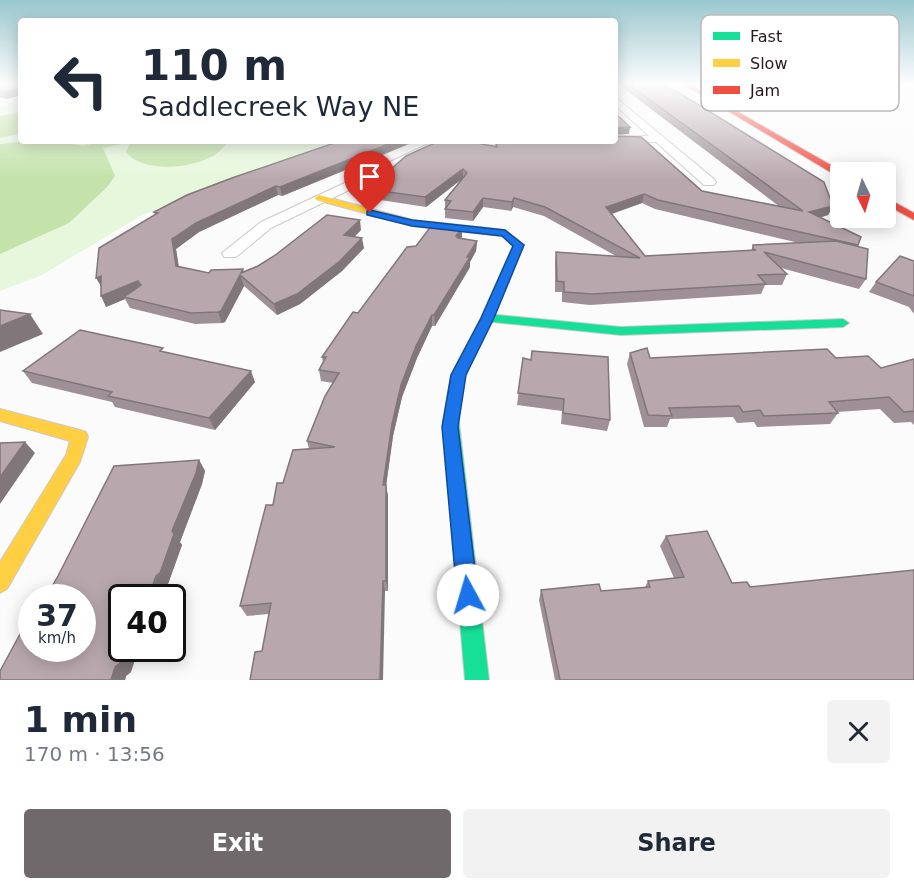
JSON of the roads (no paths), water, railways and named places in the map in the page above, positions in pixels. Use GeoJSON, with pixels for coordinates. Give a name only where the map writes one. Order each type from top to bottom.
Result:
{"type":"FeatureCollection","features":[{"type":"Feature","properties":{"kind":"street"},"geometry":{"type":"LineString","coordinates":[[633,116],[709,182]]}},
{"type":"Feature","properties":{"kind":"street"},"geometry":{"type":"LineString","coordinates":[[740,116],[830,168]]}},
{"type":"Feature","properties":{"kind":"street"},"geometry":{"type":"LineString","coordinates":[[618,140],[659,139]]}},
{"type":"Feature","properties":{"kind":"street"},"geometry":{"type":"LineString","coordinates":[[230,253],[266,225],[437,144]]}},
{"type":"Feature","properties":{"kind":"street"},"geometry":{"type":"LineString","coordinates":[[319,198],[412,223],[505,233],[519,245],[488,318],[458,375],[450,427],[477,680]]}},
{"type":"Feature","properties":{"kind":"street"},"geometry":{"type":"LineString","coordinates":[[896,206],[914,217]]}},
{"type":"Feature","properties":{"kind":"street"},"geometry":{"type":"LineString","coordinates":[[488,318],[621,331],[843,323]]}},
{"type":"Feature","properties":{"kind":"street"},"geometry":{"type":"LineString","coordinates":[[0,416],[80,437],[74,457],[0,582]]}}]}
